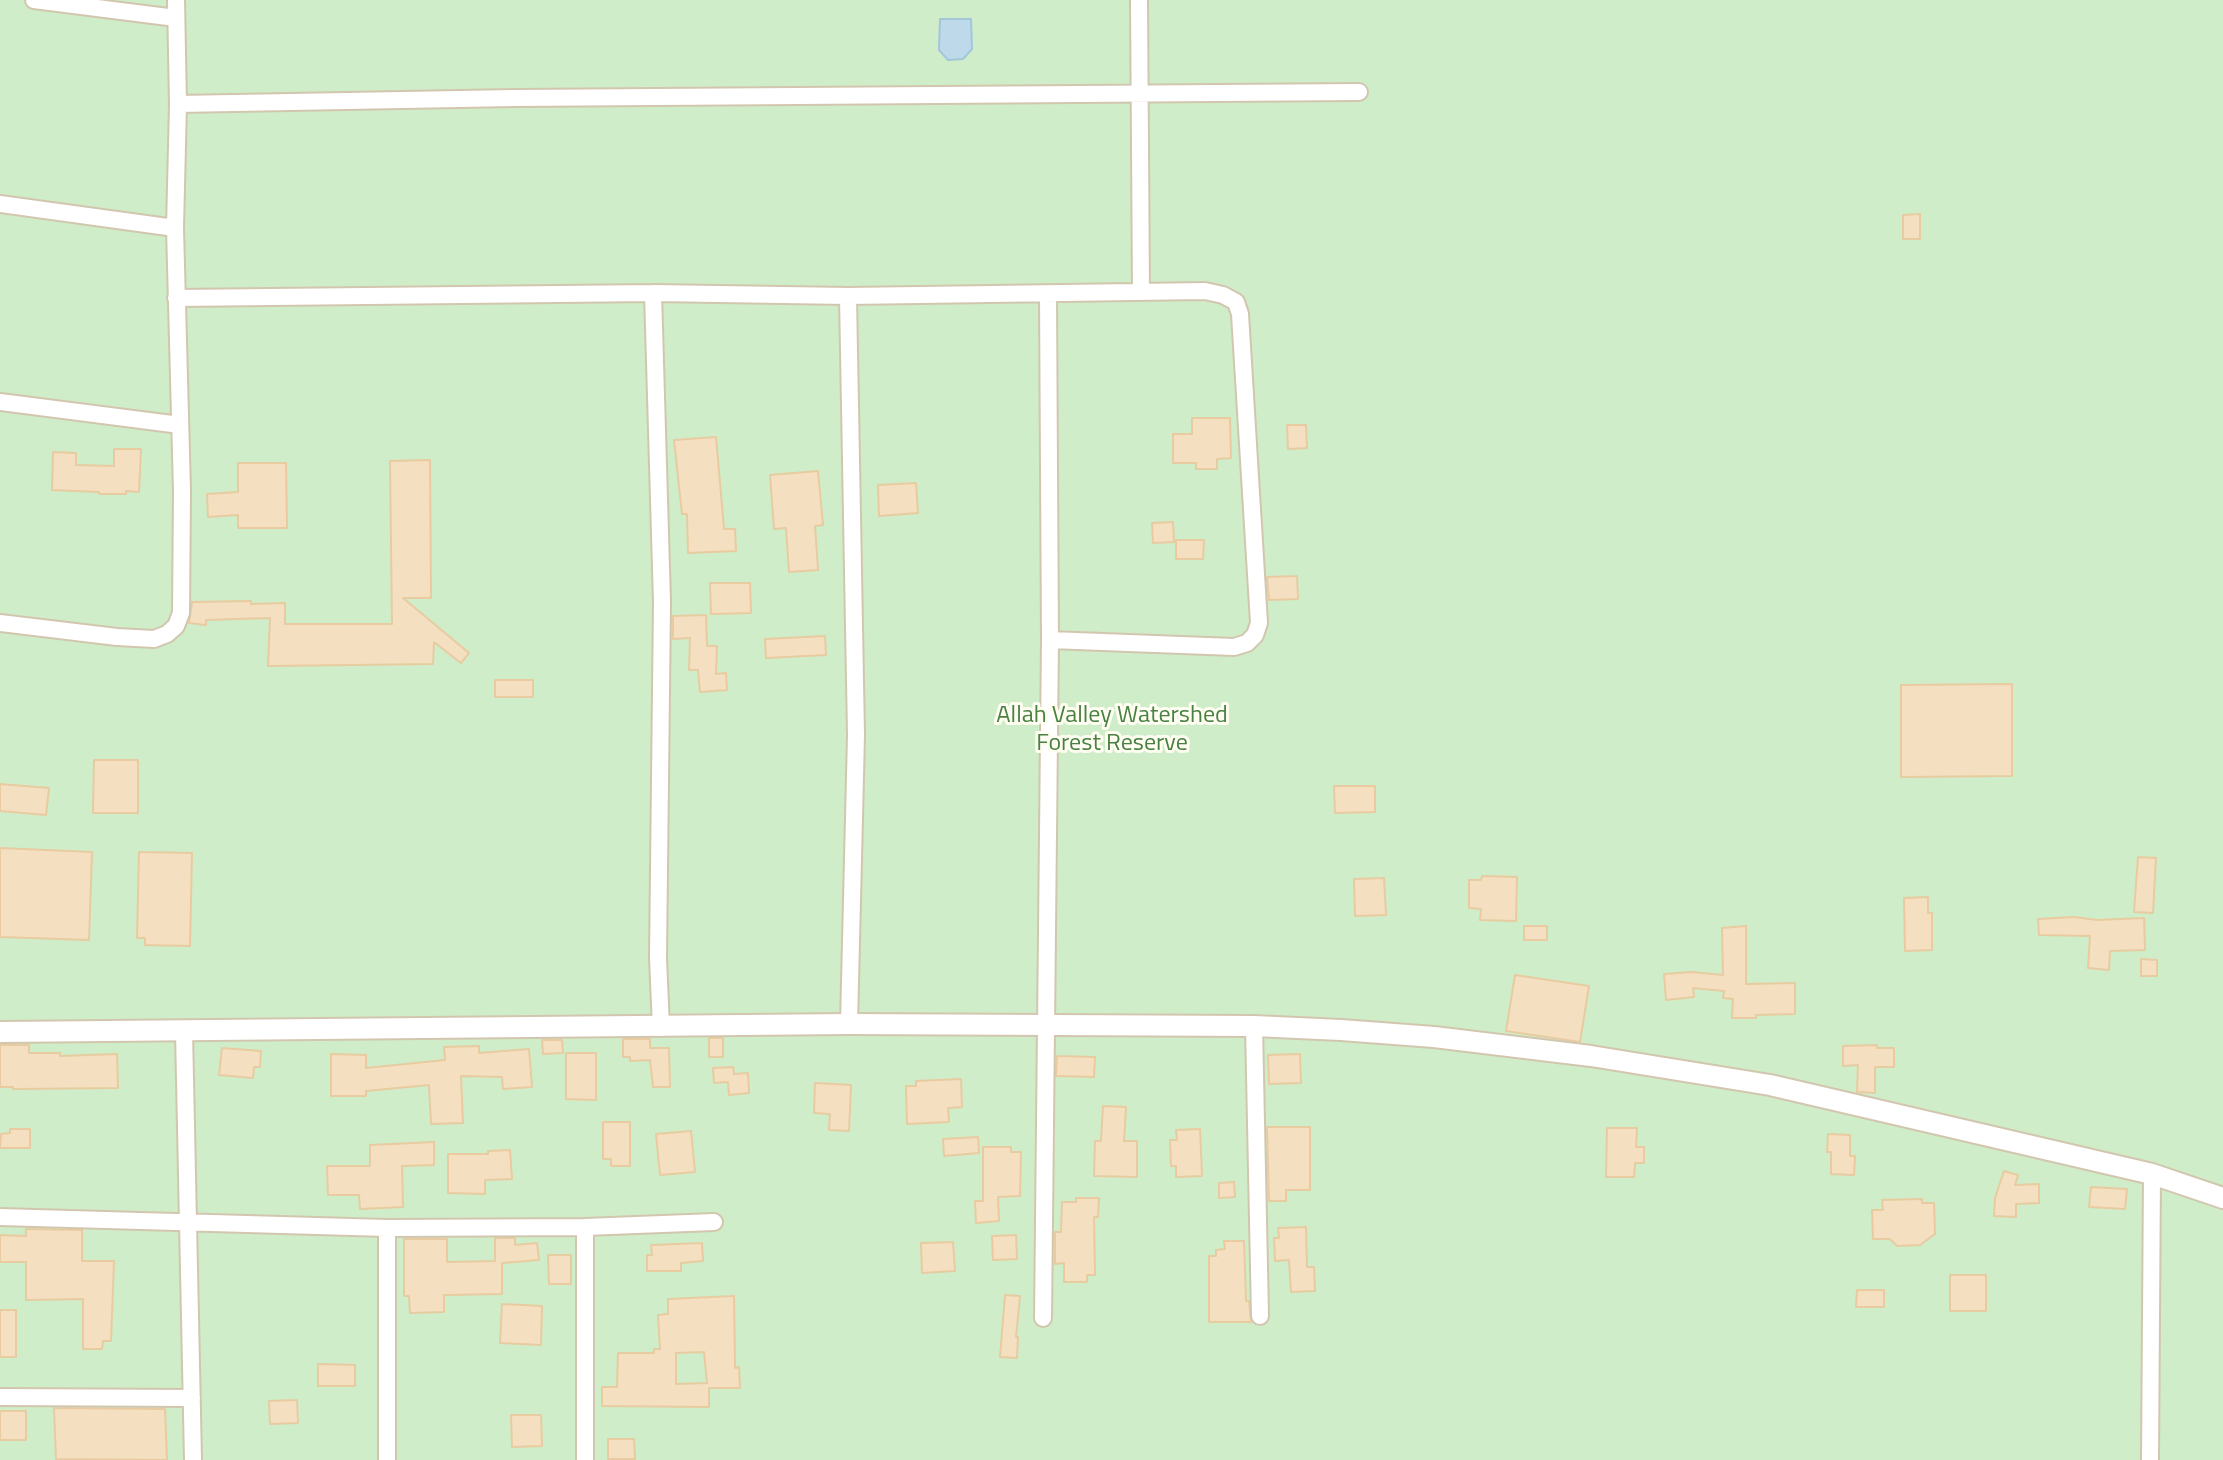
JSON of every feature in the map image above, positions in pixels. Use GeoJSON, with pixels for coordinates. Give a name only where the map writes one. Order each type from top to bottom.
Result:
{"type":"FeatureCollection","features":[{"type":"Feature","properties":{"kind":"street"},"geometry":{"type":"LineString","coordinates":[[34,0],[176,18]]}},
{"type":"Feature","properties":{"kind":"street"},"geometry":{"type":"LineString","coordinates":[[0,623],[154,639],[176,626],[181,613],[175,228],[178,104],[176,0]]}},
{"type":"Feature","properties":{"kind":"street"},"geometry":{"type":"LineString","coordinates":[[1139,0],[1141,292]]}},
{"type":"Feature","properties":{"kind":"street"},"geometry":{"type":"LineString","coordinates":[[178,104],[531,98],[1359,92]]}},
{"type":"Feature","properties":{"kind":"street"},"geometry":{"type":"LineString","coordinates":[[0,204],[175,228]]}},
{"type":"Feature","properties":{"kind":"street"},"geometry":{"type":"LineString","coordinates":[[176,298],[653,293],[1048,295],[1205,291],[1223,295],[1236,302],[1240,314],[1259,623],[1255,635],[1247,643],[1234,647],[1050,640]]}},
{"type":"Feature","properties":{"kind":"street"},"geometry":{"type":"LineString","coordinates":[[653,293],[662,602],[658,958],[661,1028]]}},
{"type":"Feature","properties":{"kind":"street"},"geometry":{"type":"LineString","coordinates":[[1043,1318],[1050,640],[1048,295]]}},
{"type":"Feature","properties":{"kind":"street"},"geometry":{"type":"LineString","coordinates":[[848,296],[856,735],[849,1024]]}},
{"type":"Feature","properties":{"kind":"street"},"geometry":{"type":"LineString","coordinates":[[0,402],[180,425]]}},
{"type":"Feature","properties":{"kind":"street"},"geometry":{"type":"LineString","coordinates":[[0,1032],[849,1024],[1254,1026],[1434,1037],[1591,1056],[1755,1083],[2152,1174],[2223,1198]]}},
{"type":"Feature","properties":{"kind":"street"},"geometry":{"type":"LineString","coordinates":[[1254,1026],[1260,1316]]}},
{"type":"Feature","properties":{"kind":"street"},"geometry":{"type":"LineString","coordinates":[[184,1032],[193,1460]]}},
{"type":"Feature","properties":{"kind":"street"},"geometry":{"type":"LineString","coordinates":[[2150,1460],[2152,1174]]}},
{"type":"Feature","properties":{"kind":"street"},"geometry":{"type":"LineString","coordinates":[[0,1217],[387,1228],[585,1227],[714,1222]]}},
{"type":"Feature","properties":{"kind":"street"},"geometry":{"type":"LineString","coordinates":[[585,1227],[585,1460]]}},
{"type":"Feature","properties":{"kind":"street"},"geometry":{"type":"LineString","coordinates":[[387,1228],[387,1460]]}},
{"type":"Feature","properties":{"kind":"street"},"geometry":{"type":"LineString","coordinates":[[0,1397],[192,1398]]}},
{"type":"Feature","properties":{"kind":"green space","name":"Allah Valley Watershed Forest Reserve"},"geometry":{"type":"Polygon","coordinates":[[[0,0],[2223,0],[2223,1460],[0,1460],[0,0]]]}},
{"type":"Feature","properties":{"kind":"water"},"geometry":{"type":"Polygon","coordinates":[[[940,19],[971,19],[972,49],[963,59],[948,60],[939,50],[940,19]]]}},
{"type":"Feature","properties":{"kind":"building"},"geometry":{"type":"Polygon","coordinates":[[[1920,214],[1920,239],[1903,239],[1903,215],[1920,214]]]}},
{"type":"Feature","properties":{"kind":"building"},"geometry":{"type":"Polygon","coordinates":[[[1192,418],[1230,418],[1231,458],[1217,459],[1217,469],[1196,469],[1196,463],[1173,463],[1173,434],[1192,434],[1192,418]]]}},
{"type":"Feature","properties":{"kind":"building"},"geometry":{"type":"Polygon","coordinates":[[[1287,425],[1306,425],[1307,448],[1288,449],[1287,425]]]}},
{"type":"Feature","properties":{"kind":"building"},"geometry":{"type":"Polygon","coordinates":[[[716,437],[724,529],[735,529],[736,551],[688,553],[687,514],[682,514],[674,440],[716,437]]]}},
{"type":"Feature","properties":{"kind":"building"},"geometry":{"type":"Polygon","coordinates":[[[114,449],[141,449],[139,492],[99,494],[52,490],[53,452],[76,453],[76,465],[114,466],[114,449]]]}},
{"type":"Feature","properties":{"kind":"building"},"geometry":{"type":"Polygon","coordinates":[[[430,460],[431,598],[403,598],[469,653],[461,663],[434,642],[433,664],[268,666],[270,618],[206,620],[206,625],[189,623],[192,602],[251,601],[251,604],[285,603],[285,624],[392,624],[390,461],[430,460]]]}},
{"type":"Feature","properties":{"kind":"building"},"geometry":{"type":"Polygon","coordinates":[[[238,463],[286,463],[287,528],[238,528],[238,515],[208,517],[207,494],[238,492],[238,463]]]}},
{"type":"Feature","properties":{"kind":"building"},"geometry":{"type":"Polygon","coordinates":[[[818,471],[823,525],[815,526],[818,570],[789,572],[786,528],[774,529],[770,475],[818,471]]]}},
{"type":"Feature","properties":{"kind":"building"},"geometry":{"type":"Polygon","coordinates":[[[916,483],[918,513],[879,516],[878,485],[916,483]]]}},
{"type":"Feature","properties":{"kind":"building"},"geometry":{"type":"Polygon","coordinates":[[[1173,522],[1174,542],[1153,543],[1152,523],[1173,522]]]}},
{"type":"Feature","properties":{"kind":"building"},"geometry":{"type":"Polygon","coordinates":[[[1176,540],[1204,540],[1203,559],[1176,559],[1176,540]]]}},
{"type":"Feature","properties":{"kind":"building"},"geometry":{"type":"Polygon","coordinates":[[[1297,576],[1298,599],[1269,600],[1267,577],[1297,576]]]}},
{"type":"Feature","properties":{"kind":"building"},"geometry":{"type":"Polygon","coordinates":[[[710,583],[750,583],[751,613],[711,614],[710,583]]]}},
{"type":"Feature","properties":{"kind":"building"},"geometry":{"type":"Polygon","coordinates":[[[706,615],[707,646],[717,646],[716,674],[726,673],[727,690],[700,692],[698,670],[689,670],[690,638],[673,639],[673,616],[706,615]]]}},
{"type":"Feature","properties":{"kind":"building"},"geometry":{"type":"Polygon","coordinates":[[[825,636],[826,655],[766,658],[765,639],[825,636]]]}},
{"type":"Feature","properties":{"kind":"building"},"geometry":{"type":"Polygon","coordinates":[[[495,680],[533,680],[533,697],[495,697],[495,680]]]}},
{"type":"Feature","properties":{"kind":"building"},"geometry":{"type":"Polygon","coordinates":[[[2012,684],[2012,776],[1901,777],[1901,685],[2012,684]]]}},
{"type":"Feature","properties":{"kind":"building"},"geometry":{"type":"Polygon","coordinates":[[[94,760],[138,760],[138,813],[93,813],[94,760]]]}},
{"type":"Feature","properties":{"kind":"building"},"geometry":{"type":"Polygon","coordinates":[[[0,784],[49,788],[46,815],[0,811],[0,784]]]}},
{"type":"Feature","properties":{"kind":"building"},"geometry":{"type":"Polygon","coordinates":[[[1334,786],[1375,786],[1375,812],[1335,813],[1334,786]]]}},
{"type":"Feature","properties":{"kind":"building"},"geometry":{"type":"Polygon","coordinates":[[[0,848],[92,852],[89,940],[0,937],[0,848]]]}},
{"type":"Feature","properties":{"kind":"building"},"geometry":{"type":"Polygon","coordinates":[[[139,852],[192,853],[190,946],[145,945],[145,938],[137,938],[139,852]]]}},
{"type":"Feature","properties":{"kind":"building"},"geometry":{"type":"Polygon","coordinates":[[[2138,857],[2156,858],[2153,913],[2134,912],[2138,857]]]}},
{"type":"Feature","properties":{"kind":"building"},"geometry":{"type":"Polygon","coordinates":[[[1482,876],[1517,877],[1516,921],[1480,920],[1481,909],[1469,908],[1469,880],[1481,880],[1482,876]]]}},
{"type":"Feature","properties":{"kind":"building"},"geometry":{"type":"Polygon","coordinates":[[[1384,878],[1386,915],[1355,916],[1354,879],[1384,878]]]}},
{"type":"Feature","properties":{"kind":"building"},"geometry":{"type":"Polygon","coordinates":[[[1928,897],[1928,913],[1932,913],[1932,950],[1905,951],[1904,898],[1928,897]]]}},
{"type":"Feature","properties":{"kind":"building"},"geometry":{"type":"Polygon","coordinates":[[[2074,917],[2097,920],[2144,918],[2145,950],[2110,951],[2109,970],[2088,968],[2090,936],[2039,935],[2038,919],[2074,917]]]}},
{"type":"Feature","properties":{"kind":"building"},"geometry":{"type":"Polygon","coordinates":[[[1524,926],[1547,926],[1547,940],[1524,940],[1524,926]]]}},
{"type":"Feature","properties":{"kind":"building"},"geometry":{"type":"Polygon","coordinates":[[[1746,926],[1746,984],[1795,983],[1795,1014],[1732,1018],[1733,999],[1723,998],[1724,991],[1693,988],[1694,997],[1666,1000],[1664,974],[1691,972],[1723,975],[1722,928],[1746,926]]]}},
{"type":"Feature","properties":{"kind":"building"},"geometry":{"type":"Polygon","coordinates":[[[2141,959],[2157,960],[2157,976],[2141,976],[2141,959]]]}},
{"type":"Feature","properties":{"kind":"building"},"geometry":{"type":"Polygon","coordinates":[[[1515,975],[1589,986],[1580,1042],[1506,1031],[1515,975]]]}},
{"type":"Feature","properties":{"kind":"building"},"geometry":{"type":"Polygon","coordinates":[[[709,1038],[723,1038],[723,1057],[709,1057],[709,1038]]]}},
{"type":"Feature","properties":{"kind":"building"},"geometry":{"type":"Polygon","coordinates":[[[623,1039],[650,1039],[650,1048],[669,1048],[670,1087],[653,1087],[650,1060],[630,1061],[630,1057],[623,1057],[623,1039]]]}},
{"type":"Feature","properties":{"kind":"building"},"geometry":{"type":"Polygon","coordinates":[[[542,1040],[562,1040],[563,1053],[543,1054],[542,1040]]]}},
{"type":"Feature","properties":{"kind":"building"},"geometry":{"type":"Polygon","coordinates":[[[0,1045],[29,1045],[29,1053],[60,1053],[60,1056],[117,1054],[118,1088],[0,1087],[0,1045]]]}},
{"type":"Feature","properties":{"kind":"building"},"geometry":{"type":"Polygon","coordinates":[[[1877,1045],[1877,1048],[1894,1048],[1894,1067],[1875,1067],[1875,1093],[1857,1092],[1858,1065],[1843,1066],[1843,1046],[1877,1045]]]}},
{"type":"Feature","properties":{"kind":"building"},"geometry":{"type":"Polygon","coordinates":[[[479,1046],[479,1053],[529,1049],[532,1087],[503,1089],[502,1077],[461,1076],[463,1123],[431,1124],[429,1085],[366,1091],[366,1096],[331,1096],[331,1054],[366,1055],[366,1068],[445,1060],[444,1047],[479,1046]]]}},
{"type":"Feature","properties":{"kind":"building"},"geometry":{"type":"Polygon","coordinates":[[[222,1048],[261,1051],[260,1067],[254,1067],[253,1078],[219,1075],[222,1048]]]}},
{"type":"Feature","properties":{"kind":"building"},"geometry":{"type":"Polygon","coordinates":[[[566,1053],[596,1053],[596,1100],[566,1099],[566,1053]]]}},
{"type":"Feature","properties":{"kind":"building"},"geometry":{"type":"Polygon","coordinates":[[[1300,1054],[1301,1083],[1269,1084],[1268,1055],[1300,1054]]]}},
{"type":"Feature","properties":{"kind":"building"},"geometry":{"type":"Polygon","coordinates":[[[1057,1056],[1095,1057],[1094,1077],[1056,1076],[1057,1056]]]}},
{"type":"Feature","properties":{"kind":"building"},"geometry":{"type":"Polygon","coordinates":[[[733,1067],[734,1074],[748,1073],[749,1093],[729,1095],[728,1082],[714,1083],[713,1068],[733,1067]]]}},
{"type":"Feature","properties":{"kind":"building"},"geometry":{"type":"Polygon","coordinates":[[[961,1079],[962,1107],[948,1108],[949,1122],[907,1124],[906,1086],[916,1086],[916,1081],[961,1079]]]}},
{"type":"Feature","properties":{"kind":"building"},"geometry":{"type":"Polygon","coordinates":[[[815,1083],[851,1085],[849,1131],[829,1130],[830,1114],[814,1113],[815,1083]]]}},
{"type":"Feature","properties":{"kind":"building"},"geometry":{"type":"Polygon","coordinates":[[[1103,1106],[1126,1107],[1124,1141],[1137,1141],[1137,1177],[1094,1176],[1095,1141],[1101,1141],[1103,1106]]]}},
{"type":"Feature","properties":{"kind":"building"},"geometry":{"type":"Polygon","coordinates":[[[603,1122],[630,1122],[630,1166],[611,1166],[611,1159],[603,1159],[603,1122]]]}},
{"type":"Feature","properties":{"kind":"building"},"geometry":{"type":"Polygon","coordinates":[[[1267,1127],[1310,1127],[1310,1190],[1286,1190],[1286,1201],[1269,1201],[1267,1127]]]}},
{"type":"Feature","properties":{"kind":"building"},"geometry":{"type":"Polygon","coordinates":[[[1607,1128],[1637,1128],[1636,1147],[1644,1147],[1644,1163],[1635,1163],[1634,1177],[1606,1177],[1607,1128]]]}},
{"type":"Feature","properties":{"kind":"building"},"geometry":{"type":"Polygon","coordinates":[[[10,1129],[30,1129],[30,1148],[0,1148],[1,1134],[10,1133],[10,1129]]]}},
{"type":"Feature","properties":{"kind":"building"},"geometry":{"type":"Polygon","coordinates":[[[1200,1129],[1202,1176],[1176,1177],[1176,1166],[1171,1166],[1170,1140],[1177,1140],[1176,1130],[1200,1129]]]}},
{"type":"Feature","properties":{"kind":"building"},"geometry":{"type":"Polygon","coordinates":[[[691,1131],[695,1172],[660,1175],[656,1134],[691,1131]]]}},
{"type":"Feature","properties":{"kind":"building"},"geometry":{"type":"Polygon","coordinates":[[[1828,1134],[1850,1135],[1850,1156],[1855,1156],[1854,1175],[1831,1174],[1828,1134]]]}},
{"type":"Feature","properties":{"kind":"building"},"geometry":{"type":"Polygon","coordinates":[[[978,1137],[979,1153],[944,1156],[943,1139],[978,1137]]]}},
{"type":"Feature","properties":{"kind":"building"},"geometry":{"type":"Polygon","coordinates":[[[434,1142],[434,1165],[402,1166],[403,1207],[360,1209],[359,1195],[328,1195],[327,1166],[370,1166],[370,1145],[434,1142]]]}},
{"type":"Feature","properties":{"kind":"building"},"geometry":{"type":"Polygon","coordinates":[[[983,1147],[1011,1147],[1011,1152],[1021,1152],[1020,1196],[998,1197],[999,1221],[976,1223],[975,1201],[983,1201],[983,1147]]]}},
{"type":"Feature","properties":{"kind":"building"},"geometry":{"type":"Polygon","coordinates":[[[510,1150],[512,1179],[485,1180],[485,1194],[448,1193],[448,1154],[488,1154],[488,1151],[510,1150]]]}},
{"type":"Feature","properties":{"kind":"building"},"geometry":{"type":"Polygon","coordinates":[[[2004,1171],[2018,1175],[2015,1185],[2039,1184],[2039,1203],[2016,1204],[2016,1217],[1994,1216],[1995,1198],[2004,1171]]]}},
{"type":"Feature","properties":{"kind":"building"},"geometry":{"type":"Polygon","coordinates":[[[1234,1182],[1235,1197],[1219,1198],[1219,1183],[1234,1182]]]}},
{"type":"Feature","properties":{"kind":"building"},"geometry":{"type":"Polygon","coordinates":[[[2091,1187],[2127,1189],[2125,1209],[2089,1207],[2091,1187]]]}},
{"type":"Feature","properties":{"kind":"building"},"geometry":{"type":"Polygon","coordinates":[[[1076,1198],[1099,1198],[1098,1217],[1094,1217],[1095,1275],[1087,1275],[1087,1282],[1064,1282],[1064,1263],[1055,1264],[1055,1232],[1061,1232],[1062,1202],[1076,1202],[1076,1198]]]}},
{"type":"Feature","properties":{"kind":"building"},"geometry":{"type":"Polygon","coordinates":[[[1922,1199],[1922,1203],[1934,1203],[1935,1234],[1920,1245],[1897,1246],[1890,1239],[1873,1239],[1872,1210],[1883,1210],[1882,1200],[1922,1199]]]}},
{"type":"Feature","properties":{"kind":"building"},"geometry":{"type":"Polygon","coordinates":[[[1306,1227],[1307,1267],[1314,1267],[1315,1291],[1291,1292],[1289,1260],[1275,1261],[1274,1238],[1279,1238],[1278,1228],[1306,1227]]]}},
{"type":"Feature","properties":{"kind":"building"},"geometry":{"type":"Polygon","coordinates":[[[26,1229],[82,1230],[82,1261],[114,1261],[111,1341],[103,1341],[102,1349],[83,1349],[83,1299],[26,1300],[26,1262],[0,1262],[0,1235],[26,1236],[26,1229]]]}},
{"type":"Feature","properties":{"kind":"building"},"geometry":{"type":"Polygon","coordinates":[[[1016,1235],[1017,1259],[993,1260],[992,1236],[1016,1235]]]}},
{"type":"Feature","properties":{"kind":"building"},"geometry":{"type":"Polygon","coordinates":[[[495,1238],[515,1238],[515,1245],[537,1243],[539,1260],[502,1263],[502,1294],[444,1295],[444,1312],[410,1313],[409,1296],[404,1296],[404,1239],[447,1239],[447,1262],[495,1261],[495,1238]]]}},
{"type":"Feature","properties":{"kind":"building"},"geometry":{"type":"Polygon","coordinates":[[[1224,1241],[1244,1241],[1246,1301],[1249,1301],[1251,1322],[1209,1322],[1209,1256],[1216,1256],[1216,1250],[1225,1249],[1224,1241]]]}},
{"type":"Feature","properties":{"kind":"building"},"geometry":{"type":"Polygon","coordinates":[[[953,1242],[955,1271],[922,1273],[921,1243],[953,1242]]]}},
{"type":"Feature","properties":{"kind":"building"},"geometry":{"type":"Polygon","coordinates":[[[702,1243],[703,1261],[681,1263],[681,1271],[647,1271],[647,1255],[652,1255],[651,1245],[702,1243]]]}},
{"type":"Feature","properties":{"kind":"building"},"geometry":{"type":"Polygon","coordinates":[[[548,1255],[571,1255],[571,1284],[549,1284],[548,1255]]]}},
{"type":"Feature","properties":{"kind":"building"},"geometry":{"type":"Polygon","coordinates":[[[1950,1275],[1986,1275],[1986,1311],[1950,1311],[1950,1275]]]}},
{"type":"Feature","properties":{"kind":"building"},"geometry":{"type":"Polygon","coordinates":[[[1857,1290],[1884,1290],[1884,1307],[1856,1307],[1857,1290]]]}},
{"type":"Feature","properties":{"kind":"building"},"geometry":{"type":"Polygon","coordinates":[[[1005,1295],[1020,1296],[1017,1358],[1000,1357],[1005,1295]]]}},
{"type":"Feature","properties":{"kind":"building"},"geometry":{"type":"Polygon","coordinates":[[[734,1296],[735,1368],[739,1367],[740,1388],[709,1388],[709,1407],[602,1406],[602,1387],[617,1387],[618,1353],[654,1353],[654,1349],[660,1349],[658,1315],[668,1314],[668,1299],[734,1296]],[[704,1352],[676,1353],[676,1384],[707,1383],[704,1352]]]}},
{"type":"Feature","properties":{"kind":"building"},"geometry":{"type":"Polygon","coordinates":[[[502,1304],[542,1306],[541,1345],[500,1343],[502,1304]]]}},
{"type":"Feature","properties":{"kind":"building"},"geometry":{"type":"Polygon","coordinates":[[[0,1310],[16,1310],[16,1357],[0,1357],[0,1310]]]}},
{"type":"Feature","properties":{"kind":"building"},"geometry":{"type":"Polygon","coordinates":[[[318,1364],[355,1365],[355,1386],[318,1386],[318,1364]]]}},
{"type":"Feature","properties":{"kind":"building"},"geometry":{"type":"Polygon","coordinates":[[[297,1400],[298,1423],[270,1424],[269,1401],[297,1400]]]}},
{"type":"Feature","properties":{"kind":"building"},"geometry":{"type":"Polygon","coordinates":[[[54,1408],[165,1409],[167,1460],[56,1459],[54,1408]]]}},
{"type":"Feature","properties":{"kind":"building"},"geometry":{"type":"Polygon","coordinates":[[[0,1411],[26,1411],[26,1440],[0,1440],[0,1411]]]}},
{"type":"Feature","properties":{"kind":"building"},"geometry":{"type":"Polygon","coordinates":[[[511,1415],[541,1415],[542,1446],[512,1447],[511,1415]]]}},
{"type":"Feature","properties":{"kind":"building"},"geometry":{"type":"Polygon","coordinates":[[[608,1439],[634,1439],[635,1459],[608,1459],[608,1439]]]}}]}
